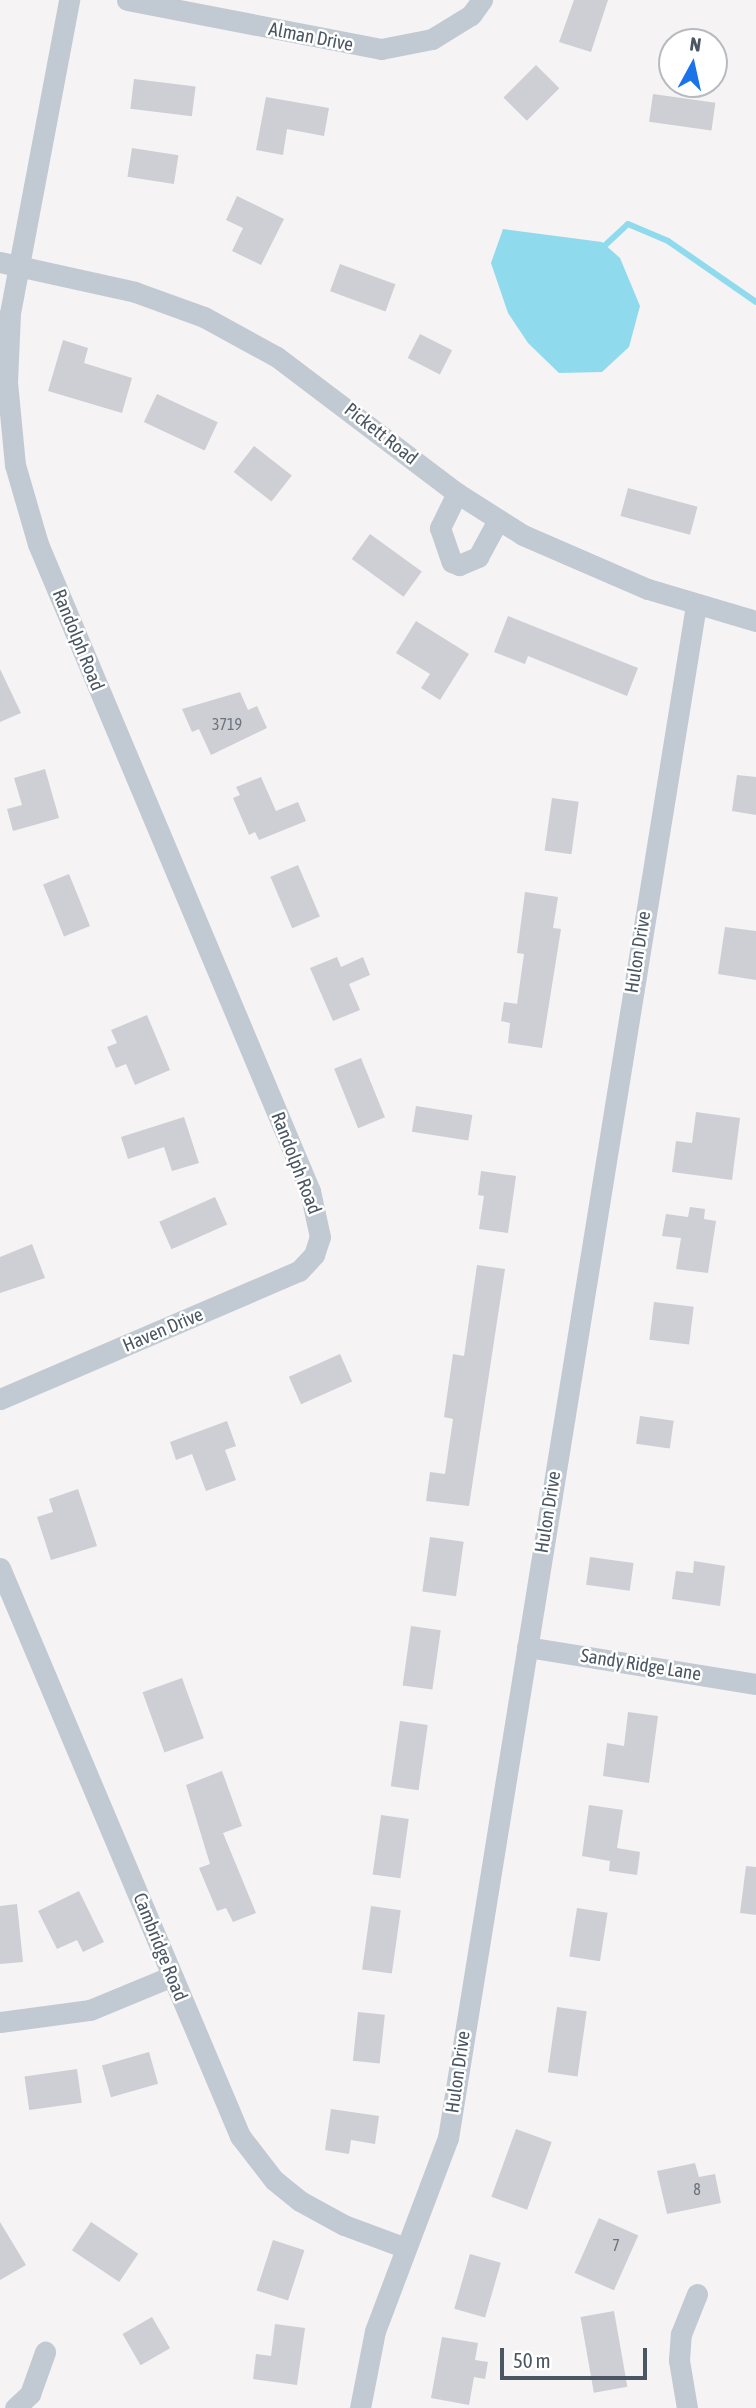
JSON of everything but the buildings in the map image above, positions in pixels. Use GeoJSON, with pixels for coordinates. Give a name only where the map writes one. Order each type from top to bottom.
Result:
{"type":"FeatureCollection","features":[{"type":"Feature","properties":{"kind":"street","name":"Randolph Road"},"geometry":{"type":"LineString","coordinates":[[69,0],[9,264],[8,401],[15,465],[29,519],[310,1191],[319,1223],[317,1249]]}},
{"type":"Feature","properties":{"kind":"street","name":"Alman Drive"},"geometry":{"type":"LineString","coordinates":[[127,0],[381,49],[432,40],[471,15],[482,0]]}},
{"type":"Feature","properties":{"kind":"street","name":"Pickett Road"},"geometry":{"type":"LineString","coordinates":[[9,264],[135,292],[243,337],[347,407],[457,493],[498,520],[572,560],[696,605],[756,621]]}},
{"type":"Feature","properties":{"kind":"street"},"geometry":{"type":"LineString","coordinates":[[457,493],[440,528],[452,562],[459,565],[478,557],[498,520]]}},
{"type":"Feature","properties":{"kind":"street","name":"Hulon Drive"},"geometry":{"type":"LineString","coordinates":[[360,2408],[366,2362],[448,2138],[696,605]]}},
{"type":"Feature","properties":{"kind":"street","name":"Haven Drive"},"geometry":{"type":"LineString","coordinates":[[0,1399],[299,1270],[317,1249]]}},
{"type":"Feature","properties":{"kind":"street","name":"Cambridge Road"},"geometry":{"type":"LineString","coordinates":[[0,1568],[172,1976],[225,2109],[256,2160],[274,2180],[321,2214],[406,2248]]}},
{"type":"Feature","properties":{"kind":"street","name":"Sandy Ridge Lane"},"geometry":{"type":"LineString","coordinates":[[527,1647],[756,1684]]}},
{"type":"Feature","properties":{"kind":"street"},"geometry":{"type":"LineString","coordinates":[[0,2022],[90,2010],[172,1976]]}},
{"type":"Feature","properties":{"kind":"street"},"geometry":{"type":"LineString","coordinates":[[687,2408],[680,2347],[697,2294]]}},
{"type":"Feature","properties":{"kind":"street"},"geometry":{"type":"LineString","coordinates":[[15,2408],[30,2394],[45,2352]]}},
{"type":"Feature","properties":{"kind":"water"},"geometry":{"type":"Polygon","coordinates":[[[503,229],[602,242],[620,258],[640,306],[629,347],[602,372],[559,373],[528,343],[508,313],[491,263],[503,229]]]}},
{"type":"Feature","properties":{"kind":"waterway"},"geometry":{"type":"LineString","coordinates":[[600,250],[628,224],[668,241],[756,302]]}}]}
